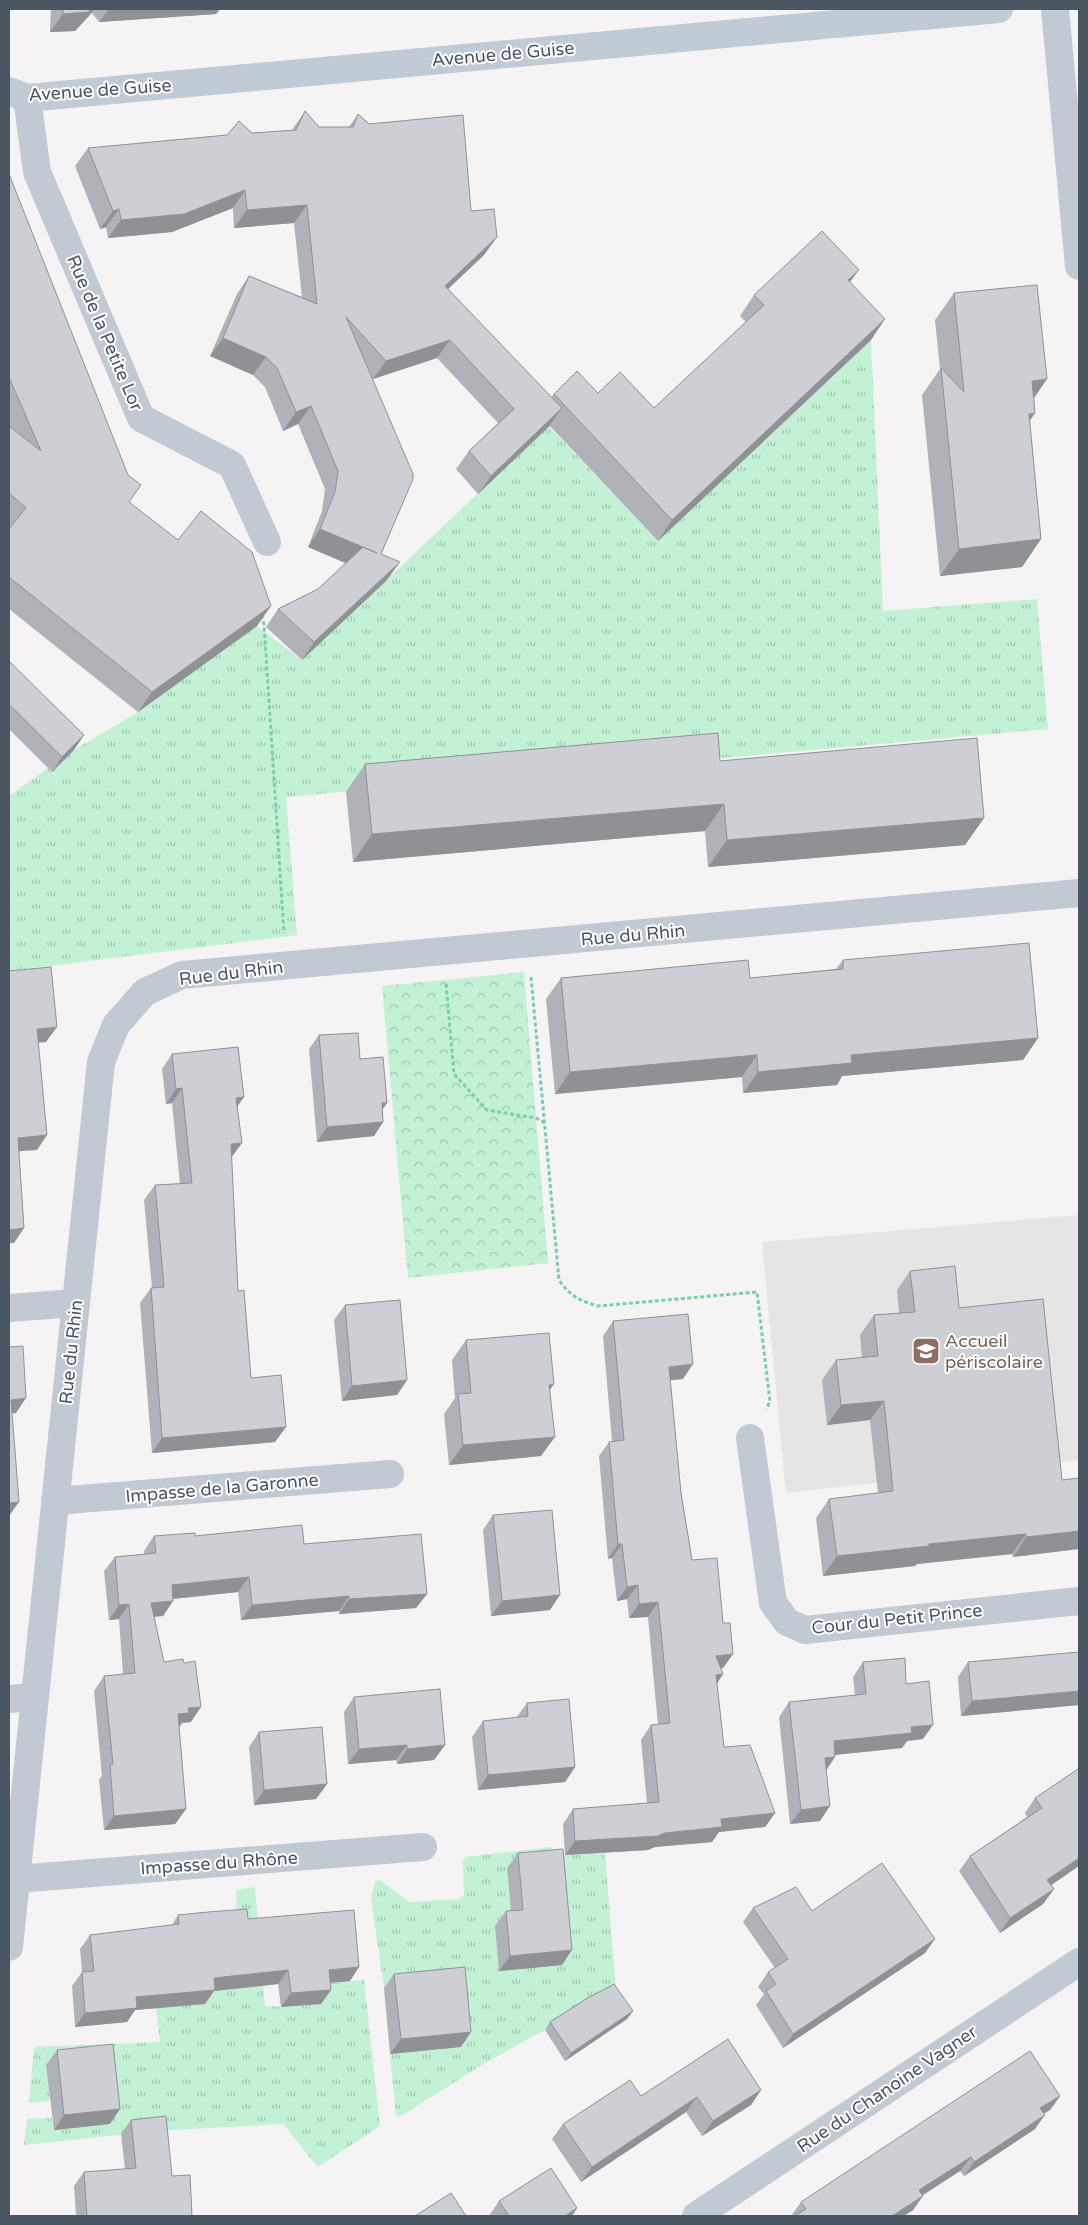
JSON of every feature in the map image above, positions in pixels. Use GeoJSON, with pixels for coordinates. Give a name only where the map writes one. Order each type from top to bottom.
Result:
{"type":"FeatureCollection","features":[{"type":"Feature","properties":{"kind":"street","name":"Avenue de Guise"},"geometry":{"type":"LineString","coordinates":[[18,94],[999,9]]}},
{"type":"Feature","properties":{"kind":"street"},"geometry":{"type":"LineString","coordinates":[[1055,9],[1079,266]]}},
{"type":"Feature","properties":{"kind":"street","name":"Rue de la Petite Lor"},"geometry":{"type":"LineString","coordinates":[[18,94],[37,172],[141,418],[232,465],[267,542]]}},
{"type":"Feature","properties":{"kind":"street","name":"Rue du Rhin"},"geometry":{"type":"LineString","coordinates":[[9,1947],[16,1879],[22,1698],[55,1502],[101,1062],[116,1025],[144,992],[182,975],[444,953],[1079,893]]}},
{"type":"Feature","properties":{"kind":"street"},"geometry":{"type":"LineString","coordinates":[[9,1308],[76,1303]]}},
{"type":"Feature","properties":{"kind":"street","name":"Cour du Petit Prince"},"geometry":{"type":"LineString","coordinates":[[750,1438],[773,1603],[787,1622],[805,1630],[1079,1600]]}},
{"type":"Feature","properties":{"kind":"street","name":"Impasse de la Garonne"},"geometry":{"type":"LineString","coordinates":[[55,1502],[390,1474]]}},
{"type":"Feature","properties":{"kind":"street","name":"Impasse du Rhône"},"geometry":{"type":"LineString","coordinates":[[16,1879],[423,1847]]}},
{"type":"Feature","properties":{"kind":"street","name":"Rue du Chanoine Vagner"},"geometry":{"type":"LineString","coordinates":[[696,2216],[1079,1962]]}},
{"type":"Feature","properties":{"kind":"path"},"geometry":{"type":"LineString","coordinates":[[259,608],[264,624],[286,966]]}},
{"type":"Feature","properties":{"kind":"path"},"geometry":{"type":"LineString","coordinates":[[528,945],[559,1280],[568,1293],[580,1301],[598,1306],[757,1292],[770,1402],[750,1438]]}},
{"type":"Feature","properties":{"kind":"path"},"geometry":{"type":"LineString","coordinates":[[444,953],[454,1074],[487,1110],[536,1118],[545,1124]]}},
{"type":"Feature","properties":{"kind":"shaded area","name":"Accueil périscolaire"},"geometry":{"type":"Polygon","coordinates":[[[1079,1215],[1079,1460],[786,1493],[762,1242],[1079,1215]]]}},
{"type":"Feature","properties":{"kind":"green space"},"geometry":{"type":"Polygon","coordinates":[[[871,340],[883,611],[1037,599],[1048,729],[286,797],[297,935],[9,971],[9,796],[74,750],[138,712],[257,626],[302,660],[549,426],[658,541],[871,340]]]}},
{"type":"Feature","properties":{"kind":"green space"},"geometry":{"type":"Polygon","coordinates":[[[524,972],[548,1263],[408,1278],[382,986],[524,972]]]}},
{"type":"Feature","properties":{"kind":"green space"},"geometry":{"type":"Polygon","coordinates":[[[552,1847],[552,1864],[512,1925],[495,1926],[500,1971],[553,1868],[564,1855],[605,1853],[616,1990],[480,2066],[403,2115],[396,2116],[390,2054],[461,2047],[411,1986],[384,1988],[371,1899],[375,1881],[380,1880],[409,1902],[459,1899],[464,1895],[463,1861],[465,1857],[552,1847]]]}},
{"type":"Feature","properties":{"kind":"green space"},"geometry":{"type":"Polygon","coordinates":[[[255,1887],[265,2006],[281,2007],[320,2004],[319,1984],[364,1980],[380,2126],[318,2167],[283,2124],[156,2131],[24,2145],[27,2119],[52,2118],[54,2130],[110,2123],[47,2065],[50,2101],[29,2103],[34,2047],[160,2042],[156,2007],[205,2004],[237,1923],[236,1890],[255,1887]]]}},
{"type":"Feature","properties":{"kind":"building"},"geometry":{"type":"Polygon","coordinates":[[[63,9],[92,9],[88,12],[63,14],[63,9]]]}},
{"type":"Feature","properties":{"kind":"building"},"geometry":{"type":"Polygon","coordinates":[[[305,111],[319,127],[353,127],[358,114],[369,124],[463,115],[471,211],[494,209],[497,237],[445,286],[562,408],[491,476],[469,451],[514,409],[450,340],[386,361],[346,317],[413,474],[413,479],[381,554],[400,562],[314,642],[278,609],[318,589],[363,547],[320,529],[335,492],[338,471],[311,406],[296,412],[277,368],[266,357],[223,338],[249,276],[317,304],[307,205],[247,210],[245,190],[184,214],[121,220],[119,209],[113,211],[88,148],[227,135],[239,121],[252,133],[296,130],[305,111]]]}},
{"type":"Feature","properties":{"kind":"building"},"geometry":{"type":"Polygon","coordinates":[[[9,174],[128,475],[141,485],[129,502],[178,540],[201,511],[252,552],[271,606],[152,692],[9,577],[9,529],[26,508],[9,493],[9,426],[41,451],[9,377],[9,174]]]}},
{"type":"Feature","properties":{"kind":"building"},"geometry":{"type":"Polygon","coordinates":[[[822,231],[859,270],[848,280],[885,319],[672,520],[554,394],[577,371],[598,393],[620,372],[654,408],[764,305],[754,295],[822,231]]]}},
{"type":"Feature","properties":{"kind":"building"},"geometry":{"type":"Polygon","coordinates":[[[1037,285],[1047,379],[1032,381],[1035,413],[1029,414],[1041,539],[959,549],[941,368],[964,392],[954,293],[1037,285]]]}},
{"type":"Feature","properties":{"kind":"building"},"geometry":{"type":"Polygon","coordinates":[[[9,661],[84,735],[62,757],[9,704],[9,661]]]}},
{"type":"Feature","properties":{"kind":"building"},"geometry":{"type":"Polygon","coordinates":[[[718,733],[720,761],[977,738],[984,818],[727,840],[724,804],[372,834],[365,764],[718,733]]]}},
{"type":"Feature","properties":{"kind":"building"},"geometry":{"type":"Polygon","coordinates":[[[1029,943],[1038,1038],[851,1055],[852,1063],[758,1072],[757,1055],[570,1072],[561,978],[748,960],[750,978],[843,969],[843,960],[1029,943]]]}},
{"type":"Feature","properties":{"kind":"building"},"geometry":{"type":"Polygon","coordinates":[[[51,967],[57,1027],[37,1029],[47,1135],[18,1138],[24,1228],[9,1230],[9,971],[51,967]]]}},
{"type":"Feature","properties":{"kind":"building"},"geometry":{"type":"Polygon","coordinates":[[[358,1033],[360,1059],[383,1057],[387,1103],[382,1103],[383,1122],[327,1127],[319,1035],[358,1033]]]}},
{"type":"Feature","properties":{"kind":"building"},"geometry":{"type":"Polygon","coordinates":[[[238,1047],[244,1097],[236,1098],[242,1143],[231,1144],[238,1291],[244,1290],[251,1378],[281,1375],[286,1427],[162,1438],[151,1288],[164,1287],[155,1185],[192,1183],[182,1088],[176,1089],[172,1054],[238,1047]]]}},
{"type":"Feature","properties":{"kind":"building"},"geometry":{"type":"Polygon","coordinates":[[[955,1266],[959,1308],[1043,1299],[1062,1480],[1079,1478],[1079,1531],[1026,1537],[1026,1534],[929,1544],[929,1546],[837,1556],[829,1499],[893,1491],[884,1401],[841,1405],[836,1360],[878,1356],[874,1315],[915,1312],[910,1271],[955,1266]]]}},
{"type":"Feature","properties":{"kind":"building"},"geometry":{"type":"Polygon","coordinates":[[[400,1300],[407,1380],[352,1386],[345,1305],[400,1300]]]}},
{"type":"Feature","properties":{"kind":"building"},"geometry":{"type":"Polygon","coordinates":[[[688,1314],[693,1364],[669,1367],[681,1493],[692,1560],[717,1558],[723,1623],[730,1623],[733,1654],[716,1656],[723,1674],[716,1675],[724,1747],[750,1745],[775,1813],[721,1819],[722,1827],[665,1833],[658,1836],[575,1841],[573,1809],[659,1802],[651,1725],[670,1723],[658,1602],[639,1604],[638,1585],[627,1587],[622,1544],[618,1544],[609,1442],[624,1440],[613,1321],[688,1314]]]}},
{"type":"Feature","properties":{"kind":"building"},"geometry":{"type":"Polygon","coordinates":[[[549,1333],[554,1384],[549,1385],[555,1437],[463,1445],[458,1394],[471,1393],[466,1340],[549,1333]]]}},
{"type":"Feature","properties":{"kind":"building"},"geometry":{"type":"Polygon","coordinates":[[[23,1346],[26,1398],[11,1400],[19,1502],[9,1503],[9,1347],[23,1346]]]}},
{"type":"Feature","properties":{"kind":"building"},"geometry":{"type":"Polygon","coordinates":[[[552,1510],[560,1595],[502,1601],[493,1515],[552,1510]]]}},
{"type":"Feature","properties":{"kind":"building"},"geometry":{"type":"Polygon","coordinates":[[[302,1525],[304,1544],[421,1534],[427,1594],[349,1599],[349,1596],[252,1605],[249,1577],[172,1585],[173,1601],[151,1603],[164,1662],[183,1659],[184,1663],[195,1661],[201,1707],[188,1708],[189,1713],[178,1714],[186,1809],[114,1816],[110,1765],[113,1764],[104,1676],[135,1673],[129,1604],[119,1605],[115,1557],[156,1553],[154,1536],[195,1533],[195,1536],[302,1525]]]}},
{"type":"Feature","properties":{"kind":"building"},"geometry":{"type":"Polygon","coordinates":[[[1079,1652],[1079,1691],[972,1701],[968,1662],[1079,1652]]]}},
{"type":"Feature","properties":{"kind":"building"},"geometry":{"type":"Polygon","coordinates":[[[905,1658],[906,1684],[929,1681],[933,1725],[911,1727],[912,1733],[834,1741],[835,1757],[825,1758],[830,1806],[801,1810],[789,1702],[866,1694],[863,1662],[905,1658]]]}},
{"type":"Feature","properties":{"kind":"building"},"geometry":{"type":"Polygon","coordinates":[[[440,1689],[445,1745],[407,1749],[407,1745],[359,1749],[354,1697],[440,1689]]]}},
{"type":"Feature","properties":{"kind":"building"},"geometry":{"type":"Polygon","coordinates":[[[569,1699],[575,1767],[488,1775],[483,1721],[528,1716],[527,1703],[569,1699]]]}},
{"type":"Feature","properties":{"kind":"building"},"geometry":{"type":"Polygon","coordinates":[[[322,1727],[327,1784],[264,1790],[259,1732],[322,1727]]]}},
{"type":"Feature","properties":{"kind":"building"},"geometry":{"type":"Polygon","coordinates":[[[1078,1769],[1079,1858],[1047,1880],[1054,1889],[1010,1918],[970,1856],[1042,1808],[1035,1798],[1078,1769]]]}},
{"type":"Feature","properties":{"kind":"building"},"geometry":{"type":"Polygon","coordinates":[[[563,1849],[572,1950],[510,1956],[506,1911],[523,1910],[518,1853],[563,1849]]]}},
{"type":"Feature","properties":{"kind":"building"},"geometry":{"type":"Polygon","coordinates":[[[882,1863],[935,1939],[793,2034],[766,1991],[776,1984],[768,1972],[788,1959],[753,1908],[796,1887],[812,1911],[882,1863]]]}},
{"type":"Feature","properties":{"kind":"building"},"geometry":{"type":"Polygon","coordinates":[[[247,1909],[248,1919],[354,1910],[359,1967],[329,1970],[331,1990],[291,1993],[288,1970],[214,1978],[215,1990],[136,1997],[137,2008],[85,2013],[82,1972],[94,1971],[90,1935],[179,1924],[178,1915],[247,1909]]]}},
{"type":"Feature","properties":{"kind":"building"},"geometry":{"type":"Polygon","coordinates":[[[465,1967],[471,2032],[401,2039],[394,1974],[465,1967]]]}},
{"type":"Feature","properties":{"kind":"building"},"geometry":{"type":"Polygon","coordinates":[[[614,1984],[633,2011],[571,2053],[550,2022],[614,1984]]]}},
{"type":"Feature","properties":{"kind":"building"},"geometry":{"type":"Polygon","coordinates":[[[728,2039],[761,2090],[713,2121],[697,2097],[592,2167],[563,2124],[630,2080],[641,2096],[728,2039]]]}},
{"type":"Feature","properties":{"kind":"building"},"geometry":{"type":"Polygon","coordinates":[[[113,2044],[120,2109],[64,2115],[57,2050],[113,2044]]]}},
{"type":"Feature","properties":{"kind":"building"},"geometry":{"type":"Polygon","coordinates":[[[1030,2051],[1060,2096],[1040,2108],[1045,2115],[974,2162],[971,2157],[919,2190],[923,2196],[892,2216],[795,2216],[806,2209],[801,2202],[1030,2051]]]}},
{"type":"Feature","properties":{"kind":"building"},"geometry":{"type":"Polygon","coordinates":[[[166,2116],[172,2176],[190,2175],[192,2216],[87,2216],[84,2172],[136,2168],[131,2120],[166,2116]]]}},
{"type":"Feature","properties":{"kind":"building"},"geometry":{"type":"Polygon","coordinates":[[[551,2168],[577,2208],[565,2216],[509,2216],[499,2201],[551,2168]]]}},
{"type":"Feature","properties":{"kind":"building"},"geometry":{"type":"Polygon","coordinates":[[[451,2193],[466,2216],[415,2216],[451,2193]]]}},
{"type":"Feature","properties":{"kind":"place","name":"Accueil périscolaire"},"geometry":{"type":"Point","coordinates":[926,1351]}}]}
